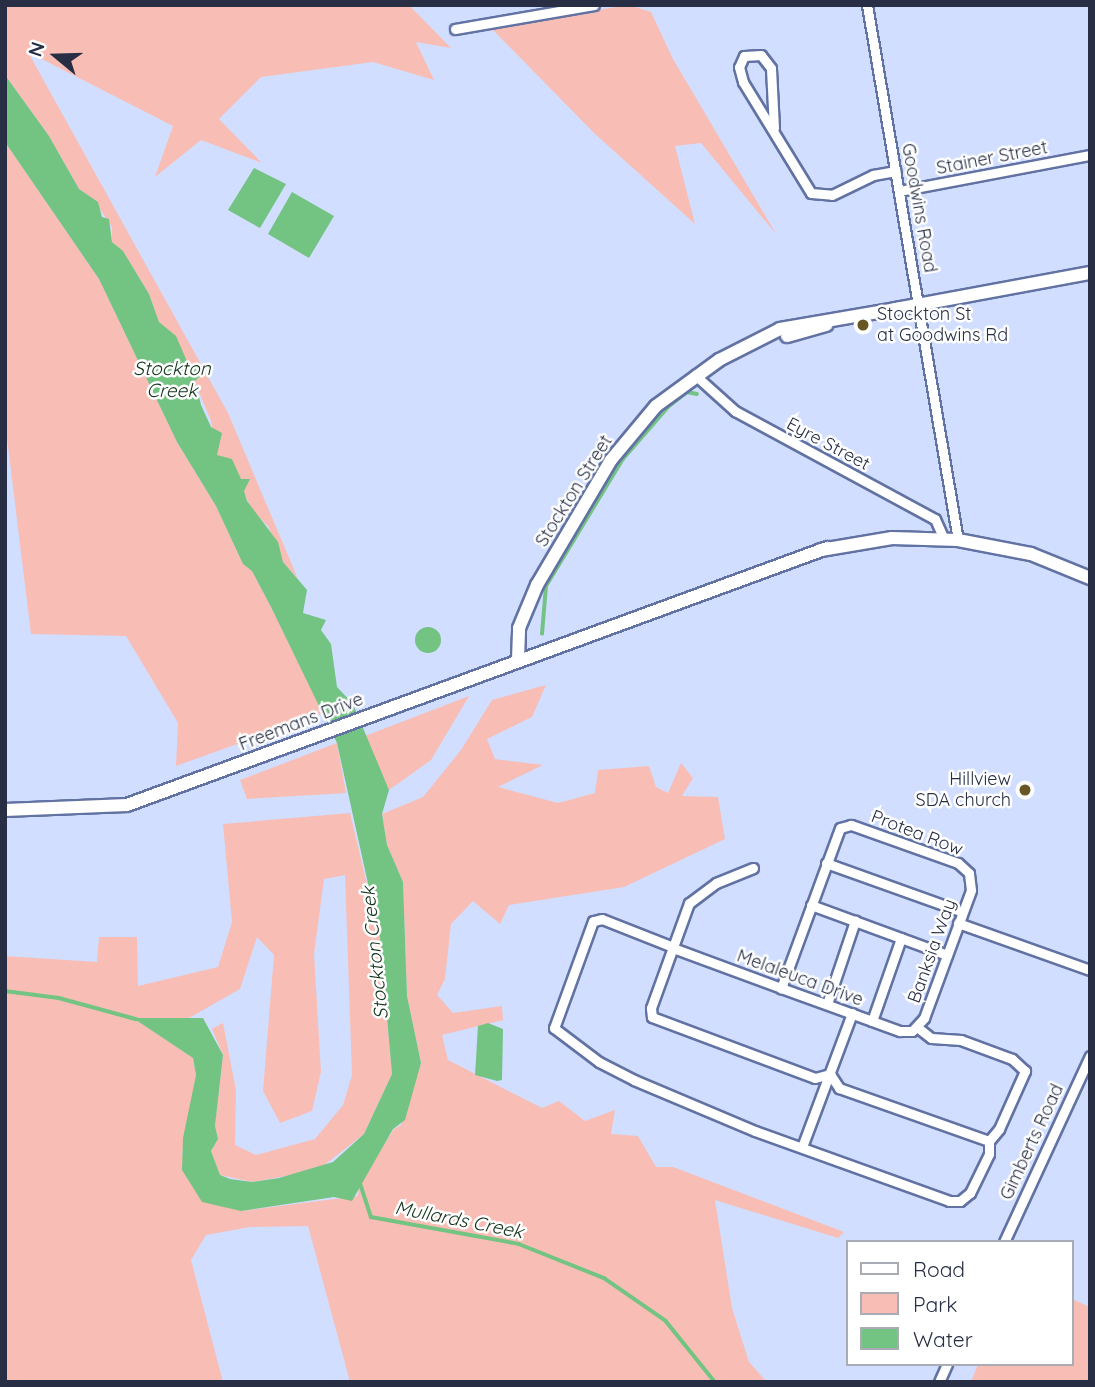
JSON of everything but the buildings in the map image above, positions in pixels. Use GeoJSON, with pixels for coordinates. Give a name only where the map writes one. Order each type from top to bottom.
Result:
{"type":"FeatureCollection","features":[{"type":"Feature","properties":{"kind":"main road","name":"Stockton Street"},"geometry":{"type":"LineString","coordinates":[[518,660],[516,644],[525,611],[592,489],[631,433],[695,375],[743,349],[902,307],[1090,273]]}},
{"type":"Feature","properties":{"kind":"main road","name":"Freemans Drive"},"geometry":{"type":"LineString","coordinates":[[5,810],[127,805],[518,660],[733,573],[827,548],[892,538],[958,540],[1031,554],[1090,578]]}},
{"type":"Feature","properties":{"kind":"street"},"geometry":{"type":"LineString","coordinates":[[455,29],[594,5]]}},
{"type":"Feature","properties":{"kind":"street","name":"Goodwins Road"},"geometry":{"type":"LineString","coordinates":[[867,5],[921,304],[958,540]]}},
{"type":"Feature","properties":{"kind":"street"},"geometry":{"type":"LineString","coordinates":[[774,128],[771,68],[761,55],[744,57],[739,67],[743,82],[774,128],[799,178],[820,197],[873,175],[896,171]]}},
{"type":"Feature","properties":{"kind":"street","name":"Stainer Street"},"geometry":{"type":"LineString","coordinates":[[899,191],[1090,155]]}},
{"type":"Feature","properties":{"kind":"street","name":"Eyre Street"},"geometry":{"type":"LineString","coordinates":[[695,375],[735,411],[934,519],[944,539]]}},
{"type":"Feature","properties":{"kind":"street","name":"Protea Row"},"geometry":{"type":"LineString","coordinates":[[825,863],[840,828],[851,825],[958,863],[969,873],[972,884]]}},
{"type":"Feature","properties":{"kind":"street"},"geometry":{"type":"LineString","coordinates":[[781,988],[825,863],[963,912]]}},
{"type":"Feature","properties":{"kind":"street"},"geometry":{"type":"LineString","coordinates":[[753,868],[692,898],[651,1009],[656,1020],[815,1078],[830,1074]]}},
{"type":"Feature","properties":{"kind":"street","name":"Banksia Way"},"geometry":{"type":"LineString","coordinates":[[917,1027],[947,955],[972,884]]}},
{"type":"Feature","properties":{"kind":"street"},"geometry":{"type":"LineString","coordinates":[[811,905],[947,955]]}},
{"type":"Feature","properties":{"kind":"street","name":"Melaleuca Drive"},"geometry":{"type":"LineString","coordinates":[[802,1147],[616,1072],[554,1028],[593,921],[602,919],[673,948],[900,1031],[917,1027],[931,1038],[961,1041],[1022,1064],[1024,1077],[999,1129],[989,1141]]}},
{"type":"Feature","properties":{"kind":"street"},"geometry":{"type":"LineString","coordinates":[[827,1004],[855,921]]}},
{"type":"Feature","properties":{"kind":"street"},"geometry":{"type":"LineString","coordinates":[[958,923],[1090,970]]}},
{"type":"Feature","properties":{"kind":"street"},"geometry":{"type":"LineString","coordinates":[[872,1021],[901,938]]}},
{"type":"Feature","properties":{"kind":"street"},"geometry":{"type":"LineString","coordinates":[[830,1074],[839,1088],[989,1141],[989,1154],[975,1183],[960,1200],[949,1201],[802,1147],[852,1013]]}},
{"type":"Feature","properties":{"kind":"street","name":"Gimberts Road"},"geometry":{"type":"LineString","coordinates":[[1005,1240],[1090,1056]]}},
{"type":"Feature","properties":{"kind":"street"},"geometry":{"type":"LineString","coordinates":[[939,1382],[946,1366]]}},
{"type":"Feature","properties":{"kind":"green space"},"geometry":{"type":"Polygon","coordinates":[[[5,5],[409,5],[451,48],[416,42],[434,80],[373,62],[261,77],[219,119],[262,163],[201,140],[155,177],[173,126],[28,52],[228,413],[298,579],[283,562],[268,526],[252,511],[234,469],[217,456],[211,421],[183,353],[159,322],[149,294],[123,251],[112,242],[112,227],[94,200],[79,189],[49,136],[5,75],[5,5]]]}},
{"type":"Feature","properties":{"kind":"green space"},"geometry":{"type":"Polygon","coordinates":[[[629,5],[651,12],[673,59],[776,234],[701,143],[675,146],[695,224],[594,133],[490,27],[629,5]]]}},
{"type":"Feature","properties":{"kind":"green space"},"geometry":{"type":"Polygon","coordinates":[[[5,142],[99,279],[177,442],[216,506],[243,564],[252,571],[323,713],[176,766],[178,723],[126,636],[31,634],[5,422],[5,142]]]}},
{"type":"Feature","properties":{"kind":"green space"},"geometry":{"type":"Polygon","coordinates":[[[546,685],[532,717],[487,739],[495,759],[543,765],[498,787],[558,803],[595,793],[598,770],[649,766],[656,787],[668,793],[681,763],[693,778],[682,796],[718,797],[725,839],[624,887],[509,905],[500,924],[473,901],[451,924],[445,979],[437,995],[453,1013],[502,1006],[503,1020],[442,1035],[448,1060],[542,1108],[559,1101],[585,1121],[615,1110],[611,1134],[638,1136],[656,1167],[673,1167],[844,1232],[838,1238],[715,1200],[732,1308],[749,1362],[767,1382],[350,1382],[308,1226],[250,1227],[206,1235],[191,1260],[223,1382],[5,1382],[5,956],[97,962],[99,937],[137,937],[138,986],[218,967],[232,922],[223,824],[350,813],[380,938],[392,1074],[364,1134],[318,1170],[252,1182],[220,1175],[211,1151],[218,1139],[215,1126],[223,1055],[212,1029],[223,1023],[236,1090],[235,1145],[256,1155],[315,1139],[343,1105],[352,1075],[345,875],[324,879],[314,954],[321,1072],[312,1111],[280,1123],[263,1091],[274,955],[257,937],[240,989],[189,1018],[135,1019],[193,1058],[196,1075],[182,1154],[241,1211],[358,1196],[359,1184],[394,1129],[401,1125],[421,1063],[407,996],[403,882],[387,845],[382,814],[423,797],[461,750],[492,700],[546,685]]]}},
{"type":"Feature","properties":{"kind":"green space"},"geometry":{"type":"Polygon","coordinates":[[[469,696],[431,760],[389,790],[365,736],[469,696]]]}},
{"type":"Feature","properties":{"kind":"green space"},"geometry":{"type":"Polygon","coordinates":[[[337,743],[346,793],[247,799],[240,780],[337,743]]]}},
{"type":"Feature","properties":{"kind":"green space"},"geometry":{"type":"Polygon","coordinates":[[[1074,1300],[1090,1307],[1090,1382],[971,1382],[977,1366],[1074,1366],[1074,1300]]]}},
{"type":"Feature","properties":{"kind":"water","name":"Stockton Creek"},"geometry":{"type":"Polygon","coordinates":[[[5,75],[49,136],[79,189],[98,202],[102,217],[109,219],[112,242],[123,251],[149,294],[159,322],[176,336],[189,366],[198,365],[201,375],[195,381],[201,405],[211,427],[222,433],[217,455],[232,459],[241,479],[250,479],[244,491],[247,501],[278,542],[283,562],[307,590],[303,613],[326,620],[321,630],[331,644],[337,687],[353,704],[389,790],[382,814],[387,845],[403,882],[407,996],[421,1063],[405,1120],[393,1129],[352,1201],[334,1197],[241,1211],[202,1202],[182,1170],[183,1138],[196,1075],[193,1058],[133,1018],[203,1018],[223,1055],[215,1126],[218,1139],[211,1151],[220,1175],[230,1179],[252,1182],[279,1178],[333,1162],[364,1134],[392,1074],[380,938],[337,743],[252,571],[243,564],[216,506],[177,442],[99,279],[5,142],[5,75]]]}},
{"type":"Feature","properties":{"kind":"water"},"geometry":{"type":"Polygon","coordinates":[[[254,168],[286,184],[260,228],[228,210],[254,168]]]}},
{"type":"Feature","properties":{"kind":"water"},"geometry":{"type":"Polygon","coordinates":[[[292,192],[334,216],[309,258],[268,234],[292,192]]]}},
{"type":"Feature","properties":{"kind":"water"},"geometry":{"type":"Polygon","coordinates":[[[428,627],[437,631],[441,640],[437,649],[428,653],[419,649],[415,640],[419,631],[428,627]]]}},
{"type":"Feature","properties":{"kind":"water"},"geometry":{"type":"Polygon","coordinates":[[[488,1023],[503,1029],[502,1080],[497,1081],[475,1075],[478,1026],[488,1023]]]}},
{"type":"Feature","properties":{"kind":"waterway"},"geometry":{"type":"LineString","coordinates":[[542,634],[546,586],[623,459],[668,407],[687,392],[697,394]]}},
{"type":"Feature","properties":{"kind":"waterway","name":"Stockton Creek"},"geometry":{"type":"LineString","coordinates":[[5,991],[59,998],[136,1019]]}},
{"type":"Feature","properties":{"kind":"waterway","name":"Mullards Creek"},"geometry":{"type":"LineString","coordinates":[[359,1179],[371,1217],[519,1244],[604,1278],[666,1321],[715,1382]]}},
{"type":"Feature","properties":{"kind":"place","name":"Stockton St at Goodwins Rd"},"geometry":{"type":"Point","coordinates":[863,325]}},
{"type":"Feature","properties":{"kind":"place","name":"Hillview SDA church"},"geometry":{"type":"Point","coordinates":[1025,790]}}]}
